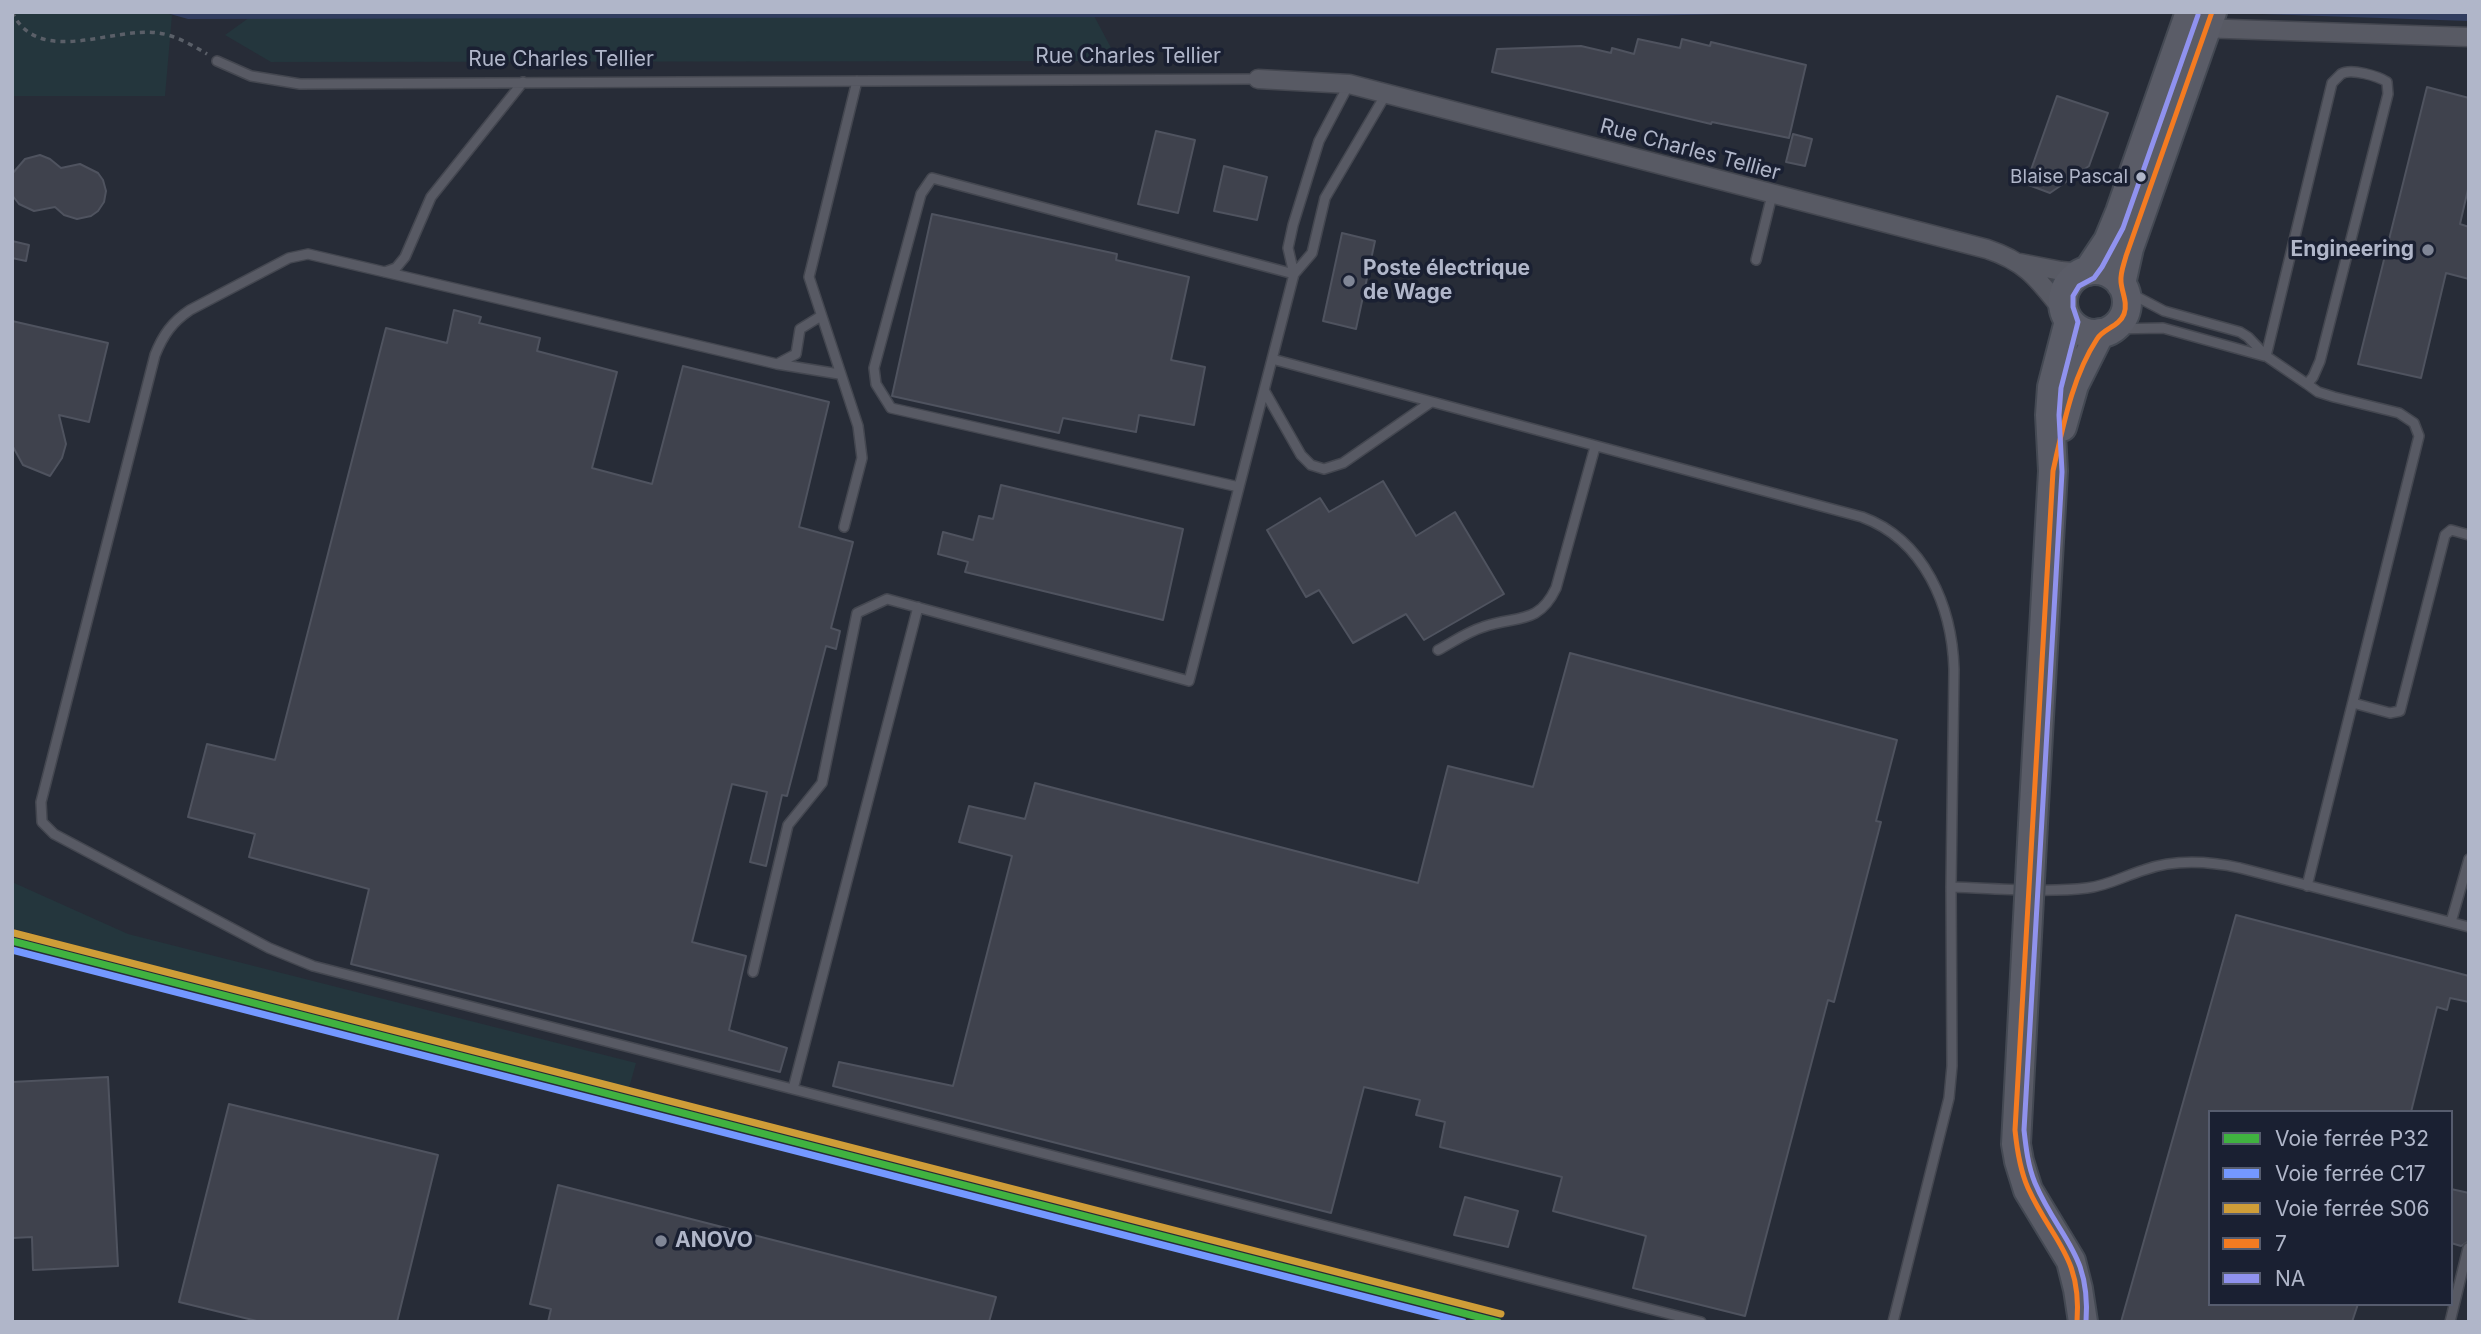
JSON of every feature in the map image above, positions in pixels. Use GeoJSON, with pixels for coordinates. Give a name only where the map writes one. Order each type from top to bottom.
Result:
{"type":"FeatureCollection","features":[{"type":"Feature","properties":{"kind":"main road"},"geometry":{"type":"LineString","coordinates":[[2080,1315],[2071,1261],[2028,1190],[2016,1144],[2053,471],[2051,401],[2067,317],[2063,301],[2066,289],[2073,279],[2086,272],[2103,249],[2199,19]]}},
{"type":"Feature","properties":{"kind":"main road"},"geometry":{"type":"LineString","coordinates":[[2053,471],[2070,398],[2083,364],[2106,331],[2124,314],[2127,302],[2123,287],[2129,248],[2199,19]]}},
{"type":"Feature","properties":{"kind":"main road"},"geometry":{"type":"LineString","coordinates":[[2086,272],[2108,273],[2123,287]]}},
{"type":"Feature","properties":{"kind":"main road"},"geometry":{"type":"LineString","coordinates":[[2067,317],[2081,331],[2106,331]]}},
{"type":"Feature","properties":{"kind":"street"},"geometry":{"type":"LineString","coordinates":[[2199,19],[2469,37]]}},
{"type":"Feature","properties":{"kind":"street","name":"Rue Charles Tellier"},"geometry":{"type":"LineString","coordinates":[[1258,79],[1349,84],[1987,249],[2020,262],[2061,271],[2086,272]]}},
{"type":"Feature","properties":{"kind":"street","name":"Rue Charles Tellier"},"geometry":{"type":"LineString","coordinates":[[2020,262],[2035,276],[2067,317]]}},
{"type":"Feature","properties":{"kind":"lane","name":"Rue Charles Tellier"},"geometry":{"type":"LineString","coordinates":[[218,61],[251,76],[285,83],[1258,79]]}},
{"type":"Feature","properties":{"kind":"lane"},"geometry":{"type":"LineString","coordinates":[[2266,356],[2332,83],[2340,74],[2376,75],[2387,82],[2388,94],[2320,361],[2307,384]]}},
{"type":"Feature","properties":{"kind":"lane"},"geometry":{"type":"LineString","coordinates":[[844,527],[862,458],[858,426],[839,374],[810,277],[857,81]]}},
{"type":"Feature","properties":{"kind":"lane"},"geometry":{"type":"LineString","coordinates":[[385,272],[396,268],[405,257],[431,197],[523,82]]}},
{"type":"Feature","properties":{"kind":"lane"},"geometry":{"type":"LineString","coordinates":[[1294,274],[1288,248],[1293,225],[1319,141],[1349,84]]}},
{"type":"Feature","properties":{"kind":"lane"},"geometry":{"type":"LineString","coordinates":[[754,972],[788,825],[822,783],[857,613],[887,599],[1189,681],[1294,274],[1312,253],[1325,198],[1386,94]]}},
{"type":"Feature","properties":{"kind":"lane"},"geometry":{"type":"LineString","coordinates":[[1239,487],[891,408],[876,384],[874,368],[920,194],[932,178],[1294,274]]}},
{"type":"Feature","properties":{"kind":"lane"},"geometry":{"type":"LineString","coordinates":[[1756,260],[1772,195]]}},
{"type":"Feature","properties":{"kind":"lane"},"geometry":{"type":"LineString","coordinates":[[839,374],[776,364],[317,256],[298,255],[190,310],[179,317],[164,334],[152,368],[41,802],[42,822],[54,834],[269,948],[300,961],[1701,1322]]}},
{"type":"Feature","properties":{"kind":"lane"},"geometry":{"type":"LineString","coordinates":[[2123,287],[2164,311],[2240,332],[2266,356],[2318,392],[2399,413],[2414,423],[2419,436],[2307,886]]}},
{"type":"Feature","properties":{"kind":"lane"},"geometry":{"type":"LineString","coordinates":[[776,364],[796,354],[800,329],[821,316]]}},
{"type":"Feature","properties":{"kind":"lane"},"geometry":{"type":"LineString","coordinates":[[2106,331],[2163,328],[2266,356]]}},
{"type":"Feature","properties":{"kind":"lane"},"geometry":{"type":"LineString","coordinates":[[1272,359],[1862,517],[1886,528],[1920,562],[1936,586],[1948,617],[1953,650],[1952,1066],[1950,1098],[1893,1322]]}},
{"type":"Feature","properties":{"kind":"lane"},"geometry":{"type":"LineString","coordinates":[[1264,390],[1301,455],[1311,465],[1324,469],[1343,463],[1431,402]]}},
{"type":"Feature","properties":{"kind":"lane"},"geometry":{"type":"LineString","coordinates":[[1438,650],[1485,626],[1531,616],[1547,604],[1556,588],[1595,447]]}},
{"type":"Feature","properties":{"kind":"lane"},"geometry":{"type":"LineString","coordinates":[[2353,703],[2390,713],[2400,711],[2445,536],[2451,530],[2469,535]]}},
{"type":"Feature","properties":{"kind":"lane"},"geometry":{"type":"LineString","coordinates":[[793,1089],[918,607]]}},
{"type":"Feature","properties":{"kind":"lane"},"geometry":{"type":"LineString","coordinates":[[2451,922],[2469,859]]}},
{"type":"Feature","properties":{"kind":"lane"},"geometry":{"type":"LineString","coordinates":[[1951,887],[2082,889],[2105,885],[2158,866],[2191,862],[2223,865],[2469,927]]}},
{"type":"Feature","properties":{"kind":"lane"},"geometry":{"type":"LineString","coordinates":[[2450,1322],[2468,1248]]}},
{"type":"Feature","properties":{"kind":"path"},"geometry":{"type":"LineString","coordinates":[[12,12],[26,30],[41,37],[77,42],[129,33],[158,33],[195,47],[218,61]]}},
{"type":"Feature","properties":{"kind":"shaded area"},"geometry":{"type":"Polygon","coordinates":[[[12,12],[163,12],[172,15],[165,96],[12,96],[12,12]]]}},
{"type":"Feature","properties":{"kind":"shaded area"},"geometry":{"type":"Polygon","coordinates":[[[257,12],[1092,12],[1118,61],[271,62],[225,35],[257,12]]]}},
{"type":"Feature","properties":{"kind":"shaded area"},"geometry":{"type":"Polygon","coordinates":[[[12,882],[128,934],[636,1063],[629,1088],[215,983],[12,928],[12,882]]]}},
{"type":"Feature","properties":{"kind":"water"},"geometry":{"type":"Polygon","coordinates":[[[163,12],[1831,12],[1636,16],[188,19],[163,12]]]}},
{"type":"Feature","properties":{"kind":"water"},"geometry":{"type":"Polygon","coordinates":[[[2208,12],[2469,12],[2469,21],[2232,13],[2208,12]]]}},
{"type":"Feature","properties":{"kind":"building"},"geometry":{"type":"Polygon","coordinates":[[[1638,39],[1680,48],[1682,39],[1710,46],[1711,42],[1806,65],[1789,138],[1712,122],[1711,124],[1492,72],[1497,49],[1581,46],[1611,53],[1612,48],[1634,54],[1638,39]]]}},
{"type":"Feature","properties":{"kind":"building","name":"Engineering"},"geometry":{"type":"Polygon","coordinates":[[[2427,87],[2469,98],[2469,185],[2460,224],[2469,227],[2469,279],[2446,273],[2421,378],[2358,364],[2427,87]]]}},
{"type":"Feature","properties":{"kind":"building"},"geometry":{"type":"Polygon","coordinates":[[[2057,96],[2108,113],[2089,166],[2050,193],[2026,184],[2057,96]]]}},
{"type":"Feature","properties":{"kind":"building"},"geometry":{"type":"Polygon","coordinates":[[[1156,131],[1195,140],[1178,213],[1138,204],[1156,131]]]}},
{"type":"Feature","properties":{"kind":"building"},"geometry":{"type":"Polygon","coordinates":[[[1793,134],[1812,139],[1805,166],[1786,162],[1793,134]]]}},
{"type":"Feature","properties":{"kind":"building"},"geometry":{"type":"Polygon","coordinates":[[[40,155],[61,168],[80,164],[98,173],[106,191],[104,202],[98,211],[91,216],[77,219],[64,215],[55,207],[34,211],[19,204],[12,195],[12,174],[25,159],[40,155]]]}},
{"type":"Feature","properties":{"kind":"building"},"geometry":{"type":"Polygon","coordinates":[[[1224,166],[1267,177],[1257,220],[1214,211],[1224,166]]]}},
{"type":"Feature","properties":{"kind":"building"},"geometry":{"type":"Polygon","coordinates":[[[932,214],[1117,254],[1116,260],[1189,277],[1171,360],[1205,367],[1194,425],[1139,415],[1136,432],[1063,418],[1059,433],[892,396],[932,214]]]}},
{"type":"Feature","properties":{"kind":"building","name":"Poste électrique de Wage"},"geometry":{"type":"Polygon","coordinates":[[[1342,233],[1375,241],[1356,329],[1323,321],[1342,233]]]}},
{"type":"Feature","properties":{"kind":"building"},"geometry":{"type":"Polygon","coordinates":[[[12,241],[29,245],[26,261],[12,258],[12,241]]]}},
{"type":"Feature","properties":{"kind":"building"},"geometry":{"type":"Polygon","coordinates":[[[454,310],[481,317],[479,323],[540,338],[537,351],[617,372],[592,468],[652,484],[683,366],[829,402],[799,527],[853,542],[831,628],[840,631],[836,649],[826,646],[787,796],[782,795],[766,866],[750,862],[767,792],[732,784],[692,942],[746,956],[729,1030],[787,1048],[780,1072],[351,964],[369,889],[249,857],[255,834],[188,817],[207,744],[275,760],[386,328],[447,343],[454,310]]]}},
{"type":"Feature","properties":{"kind":"building"},"geometry":{"type":"Polygon","coordinates":[[[12,321],[108,343],[89,422],[59,415],[66,444],[62,458],[50,476],[23,465],[12,445],[12,321]]]}},
{"type":"Feature","properties":{"kind":"building"},"geometry":{"type":"Polygon","coordinates":[[[1383,481],[1416,536],[1455,512],[1504,594],[1424,640],[1406,614],[1353,643],[1319,590],[1306,597],[1267,530],[1320,498],[1329,512],[1383,481]]]}},
{"type":"Feature","properties":{"kind":"building"},"geometry":{"type":"Polygon","coordinates":[[[1001,485],[1183,529],[1163,620],[965,572],[968,562],[938,554],[943,532],[973,540],[979,516],[993,519],[1001,485]]]}},
{"type":"Feature","properties":{"kind":"building"},"geometry":{"type":"Polygon","coordinates":[[[1570,653],[1897,740],[1876,821],[1881,822],[1834,1002],[1828,1000],[1745,1316],[1633,1288],[1646,1236],[1553,1211],[1562,1177],[1440,1147],[1445,1122],[1416,1115],[1420,1100],[1364,1087],[1331,1213],[833,1086],[839,1062],[953,1086],[1012,856],[959,842],[969,806],[1025,819],[1035,783],[1418,883],[1448,766],[1533,787],[1570,653]]]}},
{"type":"Feature","properties":{"kind":"building"},"geometry":{"type":"Polygon","coordinates":[[[2236,915],[2469,976],[2469,1002],[2450,998],[2447,1010],[2437,1007],[2411,1110],[2208,1110],[2208,1306],[2357,1306],[2352,1322],[2121,1322],[2236,915]]]}},
{"type":"Feature","properties":{"kind":"building"},"geometry":{"type":"Polygon","coordinates":[[[108,1077],[118,1266],[33,1270],[32,1237],[12,1238],[12,1082],[108,1077]]]}},
{"type":"Feature","properties":{"kind":"building"},"geometry":{"type":"Polygon","coordinates":[[[229,1104],[438,1155],[397,1322],[261,1322],[179,1302],[229,1104]]]}},
{"type":"Feature","properties":{"kind":"building","name":"ANOVO"},"geometry":{"type":"Polygon","coordinates":[[[558,1185],[996,1297],[989,1322],[548,1322],[551,1309],[530,1304],[558,1185]]]}},
{"type":"Feature","properties":{"kind":"building"},"geometry":{"type":"Polygon","coordinates":[[[2453,1189],[2469,1193],[2469,1241],[2461,1246],[2453,1244],[2453,1189]]]}},
{"type":"Feature","properties":{"kind":"building"},"geometry":{"type":"Polygon","coordinates":[[[1465,1197],[1518,1211],[1508,1247],[1454,1235],[1465,1197]]]}},
{"type":"Feature","properties":{"kind":"rail line","name":"S06"},"geometry":{"type":"LineString","coordinates":[[14,933],[1501,1314]]}},
{"type":"Feature","properties":{"kind":"rail line","name":"P32"},"geometry":{"type":"LineString","coordinates":[[12,941],[1498,1322]]}},
{"type":"Feature","properties":{"kind":"rail line","name":"C17"},"geometry":{"type":"LineString","coordinates":[[12,950],[1463,1322]]}},
{"type":"Feature","properties":{"kind":"transit line","name":"7"},"geometry":{"type":"LineString","coordinates":[[2077,1322],[2075,1281],[2070,1265],[2028,1188],[2019,1160],[2015,1130],[2053,471],[2069,403],[2081,369],[2097,339],[2119,322],[2124,314],[2121,279],[2126,256],[2212,12]]}},
{"type":"Feature","properties":{"kind":"transit line","name":"NA"},"geometry":{"type":"LineString","coordinates":[[2086,1322],[2084,1279],[2071,1248],[2035,1183],[2024,1130],[2062,472],[2059,415],[2061,388],[2078,322],[2073,296],[2079,286],[2094,278],[2123,228],[2198,15]]}},
{"type":"Feature","properties":{"kind":"place","name":"Blaise Pascal"},"geometry":{"type":"Point","coordinates":[2141,177]}},
{"type":"Feature","properties":{"kind":"place","name":"Engineering"},"geometry":{"type":"Point","coordinates":[2428,250]}},
{"type":"Feature","properties":{"kind":"place","name":"Poste électrique de Wage"},"geometry":{"type":"Point","coordinates":[1349,281]}},
{"type":"Feature","properties":{"kind":"place","name":"ANOVO"},"geometry":{"type":"Point","coordinates":[661,1241]}}]}
